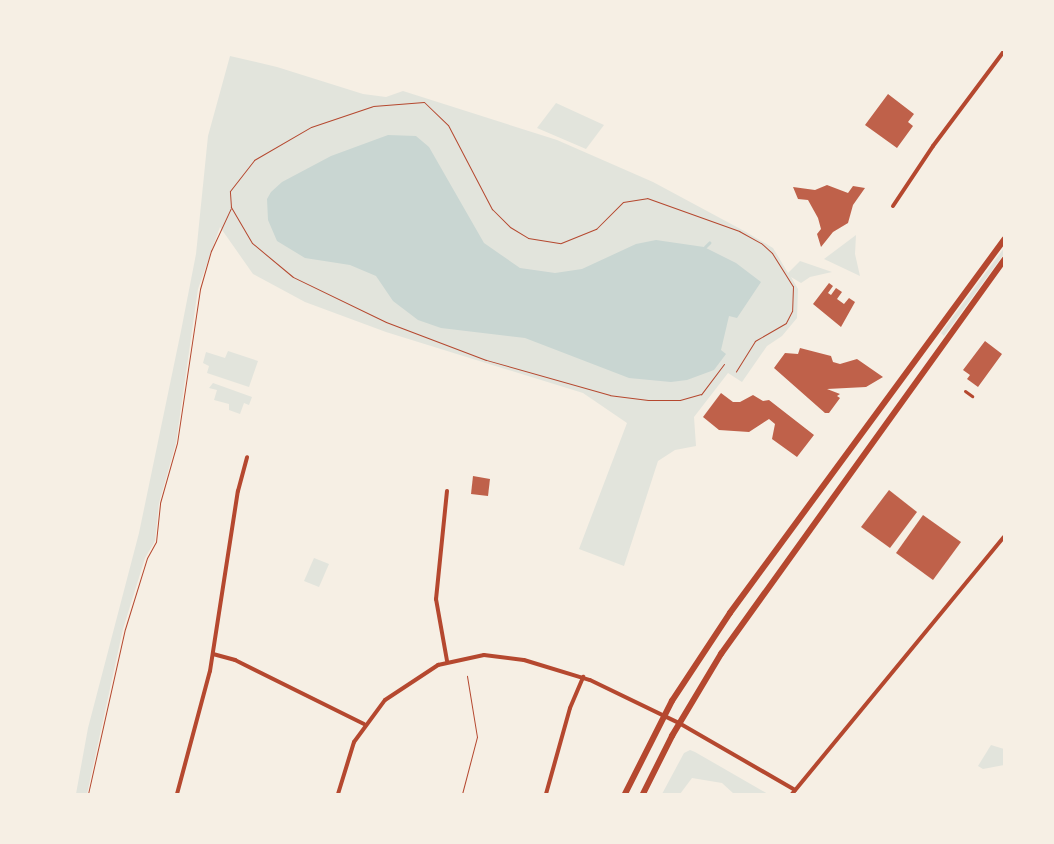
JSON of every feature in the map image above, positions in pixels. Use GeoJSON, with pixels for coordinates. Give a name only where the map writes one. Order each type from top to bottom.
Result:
{"type":"FeatureCollection","features":[{"type":"Feature","properties":{"kind":"main road"},"geometry":{"type":"LineString","coordinates":[[625,794],[664,715],[741,598],[1004,240]]}},
{"type":"Feature","properties":{"kind":"main road"},"geometry":{"type":"LineString","coordinates":[[643,794],[680,722],[741,626],[1004,260]]}},
{"type":"Feature","properties":{"kind":"street"},"geometry":{"type":"LineString","coordinates":[[893,206],[929,151],[1004,50]]}},
{"type":"Feature","properties":{"kind":"street"},"geometry":{"type":"LineString","coordinates":[[965,391],[972,396]]}},
{"type":"Feature","properties":{"kind":"street"},"geometry":{"type":"LineString","coordinates":[[177,794],[214,654],[240,480],[247,457]]}},
{"type":"Feature","properties":{"kind":"street"},"geometry":{"type":"LineString","coordinates":[[446,491],[436,599],[447,661]]}},
{"type":"Feature","properties":{"kind":"street"},"geometry":{"type":"LineString","coordinates":[[338,794],[349,754],[364,724],[401,687],[447,661],[484,655],[510,657],[583,677],[680,722],[793,792],[828,754],[1004,537]]}},
{"type":"Feature","properties":{"kind":"street"},"geometry":{"type":"LineString","coordinates":[[214,654],[235,660],[364,724]]}},
{"type":"Feature","properties":{"kind":"street"},"geometry":{"type":"LineString","coordinates":[[546,794],[570,708],[583,677]]}},
{"type":"Feature","properties":{"kind":"path"},"geometry":{"type":"LineString","coordinates":[[724,364],[701,394],[680,400],[610,395],[504,366],[386,322],[294,277],[252,243],[231,207],[229,198],[232,184],[254,160],[286,140],[356,110],[424,102],[448,124],[492,209],[510,228],[528,238],[543,242],[568,240],[596,229],[623,202],[647,198],[739,231],[761,243],[772,253],[793,286],[792,311],[786,323],[755,341],[736,371]]}},
{"type":"Feature","properties":{"kind":"path"},"geometry":{"type":"LineString","coordinates":[[88,794],[125,630],[147,558],[156,542],[160,503],[177,443],[200,289],[211,251],[231,207]]}},
{"type":"Feature","properties":{"kind":"path"},"geometry":{"type":"LineString","coordinates":[[462,794],[477,737],[467,676]]}},
{"type":"Feature","properties":{"kind":"shaded area"},"geometry":{"type":"Polygon","coordinates":[[[230,56],[277,67],[363,94],[386,97],[403,91],[557,140],[653,182],[746,232],[773,248],[788,273],[800,261],[832,272],[810,277],[801,283],[791,277],[798,289],[797,318],[782,336],[767,346],[742,382],[728,373],[694,417],[696,446],[675,450],[658,461],[624,566],[579,549],[627,423],[583,393],[386,332],[305,302],[253,274],[220,227],[198,289],[176,443],[159,503],[155,541],[145,558],[123,629],[87,794],[76,794],[88,728],[139,533],[196,254],[208,136],[230,56]]]}},
{"type":"Feature","properties":{"kind":"shaded area"},"geometry":{"type":"Polygon","coordinates":[[[556,103],[604,125],[586,149],[537,128],[556,103]]]}},
{"type":"Feature","properties":{"kind":"shaded area"},"geometry":{"type":"Polygon","coordinates":[[[388,135],[416,136],[429,147],[484,243],[520,268],[555,273],[582,269],[636,244],[656,240],[704,247],[736,263],[761,282],[737,318],[729,316],[721,350],[726,354],[714,370],[687,380],[671,382],[629,378],[525,338],[441,328],[418,320],[393,301],[376,276],[350,265],[305,258],[277,241],[268,220],[267,199],[271,192],[282,182],[331,156],[388,135]]]}},
{"type":"Feature","properties":{"kind":"shaded area"},"geometry":{"type":"Polygon","coordinates":[[[856,235],[855,254],[860,276],[824,259],[856,235]]]}},
{"type":"Feature","properties":{"kind":"shaded area"},"geometry":{"type":"Polygon","coordinates":[[[1004,248],[1004,254],[944,336],[941,333],[1004,248]]]}},
{"type":"Feature","properties":{"kind":"shaded area"},"geometry":{"type":"Polygon","coordinates":[[[228,351],[258,361],[249,387],[207,373],[209,366],[203,363],[206,352],[225,358],[228,351]]]}},
{"type":"Feature","properties":{"kind":"shaded area"},"geometry":{"type":"Polygon","coordinates":[[[213,383],[252,397],[249,405],[244,403],[240,414],[229,410],[229,404],[214,400],[217,390],[209,388],[213,383]]]}},
{"type":"Feature","properties":{"kind":"shaded area"},"geometry":{"type":"Polygon","coordinates":[[[314,558],[329,564],[319,587],[304,581],[314,558]]]}},
{"type":"Feature","properties":{"kind":"shaded area"},"geometry":{"type":"Polygon","coordinates":[[[991,745],[1004,749],[1004,765],[983,769],[978,766],[991,745]]]}},
{"type":"Feature","properties":{"kind":"shaded area"},"geometry":{"type":"Polygon","coordinates":[[[690,750],[768,794],[734,794],[722,783],[692,778],[680,794],[662,794],[684,753],[690,750]]]}},
{"type":"Feature","properties":{"kind":"building"},"geometry":{"type":"Polygon","coordinates":[[[888,94],[914,114],[908,122],[913,126],[897,148],[865,125],[888,94]]]}},
{"type":"Feature","properties":{"kind":"building"},"geometry":{"type":"Polygon","coordinates":[[[827,185],[848,193],[853,186],[865,188],[853,205],[848,223],[833,232],[821,247],[817,234],[821,229],[818,218],[808,200],[798,199],[793,187],[815,190],[827,185]]]}},
{"type":"Feature","properties":{"kind":"building"},"geometry":{"type":"Polygon","coordinates":[[[829,283],[833,286],[828,293],[831,295],[836,288],[842,292],[837,299],[844,304],[849,298],[855,302],[841,327],[813,304],[829,283]]]}},
{"type":"Feature","properties":{"kind":"building"},"geometry":{"type":"Polygon","coordinates":[[[985,341],[1002,354],[978,387],[967,379],[970,375],[963,370],[985,341]]]}},
{"type":"Feature","properties":{"kind":"building"},"geometry":{"type":"Polygon","coordinates":[[[800,348],[831,356],[833,362],[840,364],[857,359],[883,377],[866,387],[827,389],[840,394],[837,396],[840,398],[829,413],[825,413],[774,368],[785,353],[798,354],[800,348]]]}},
{"type":"Feature","properties":{"kind":"building"},"geometry":{"type":"Polygon","coordinates":[[[721,393],[733,402],[740,402],[753,395],[763,401],[769,400],[814,435],[797,457],[772,439],[775,424],[769,419],[749,432],[719,430],[703,417],[721,393]]]}},
{"type":"Feature","properties":{"kind":"building"},"geometry":{"type":"Polygon","coordinates":[[[473,476],[490,479],[488,496],[471,494],[473,476]]]}},
{"type":"Feature","properties":{"kind":"building"},"geometry":{"type":"Polygon","coordinates":[[[889,490],[917,512],[890,548],[861,527],[889,490]]]}},
{"type":"Feature","properties":{"kind":"building"},"geometry":{"type":"Polygon","coordinates":[[[923,515],[961,542],[933,580],[896,553],[923,515]]]}},
{"type":"Feature","properties":{"kind":"waterway"},"geometry":{"type":"LineString","coordinates":[[705,247],[709,243]]}}]}
